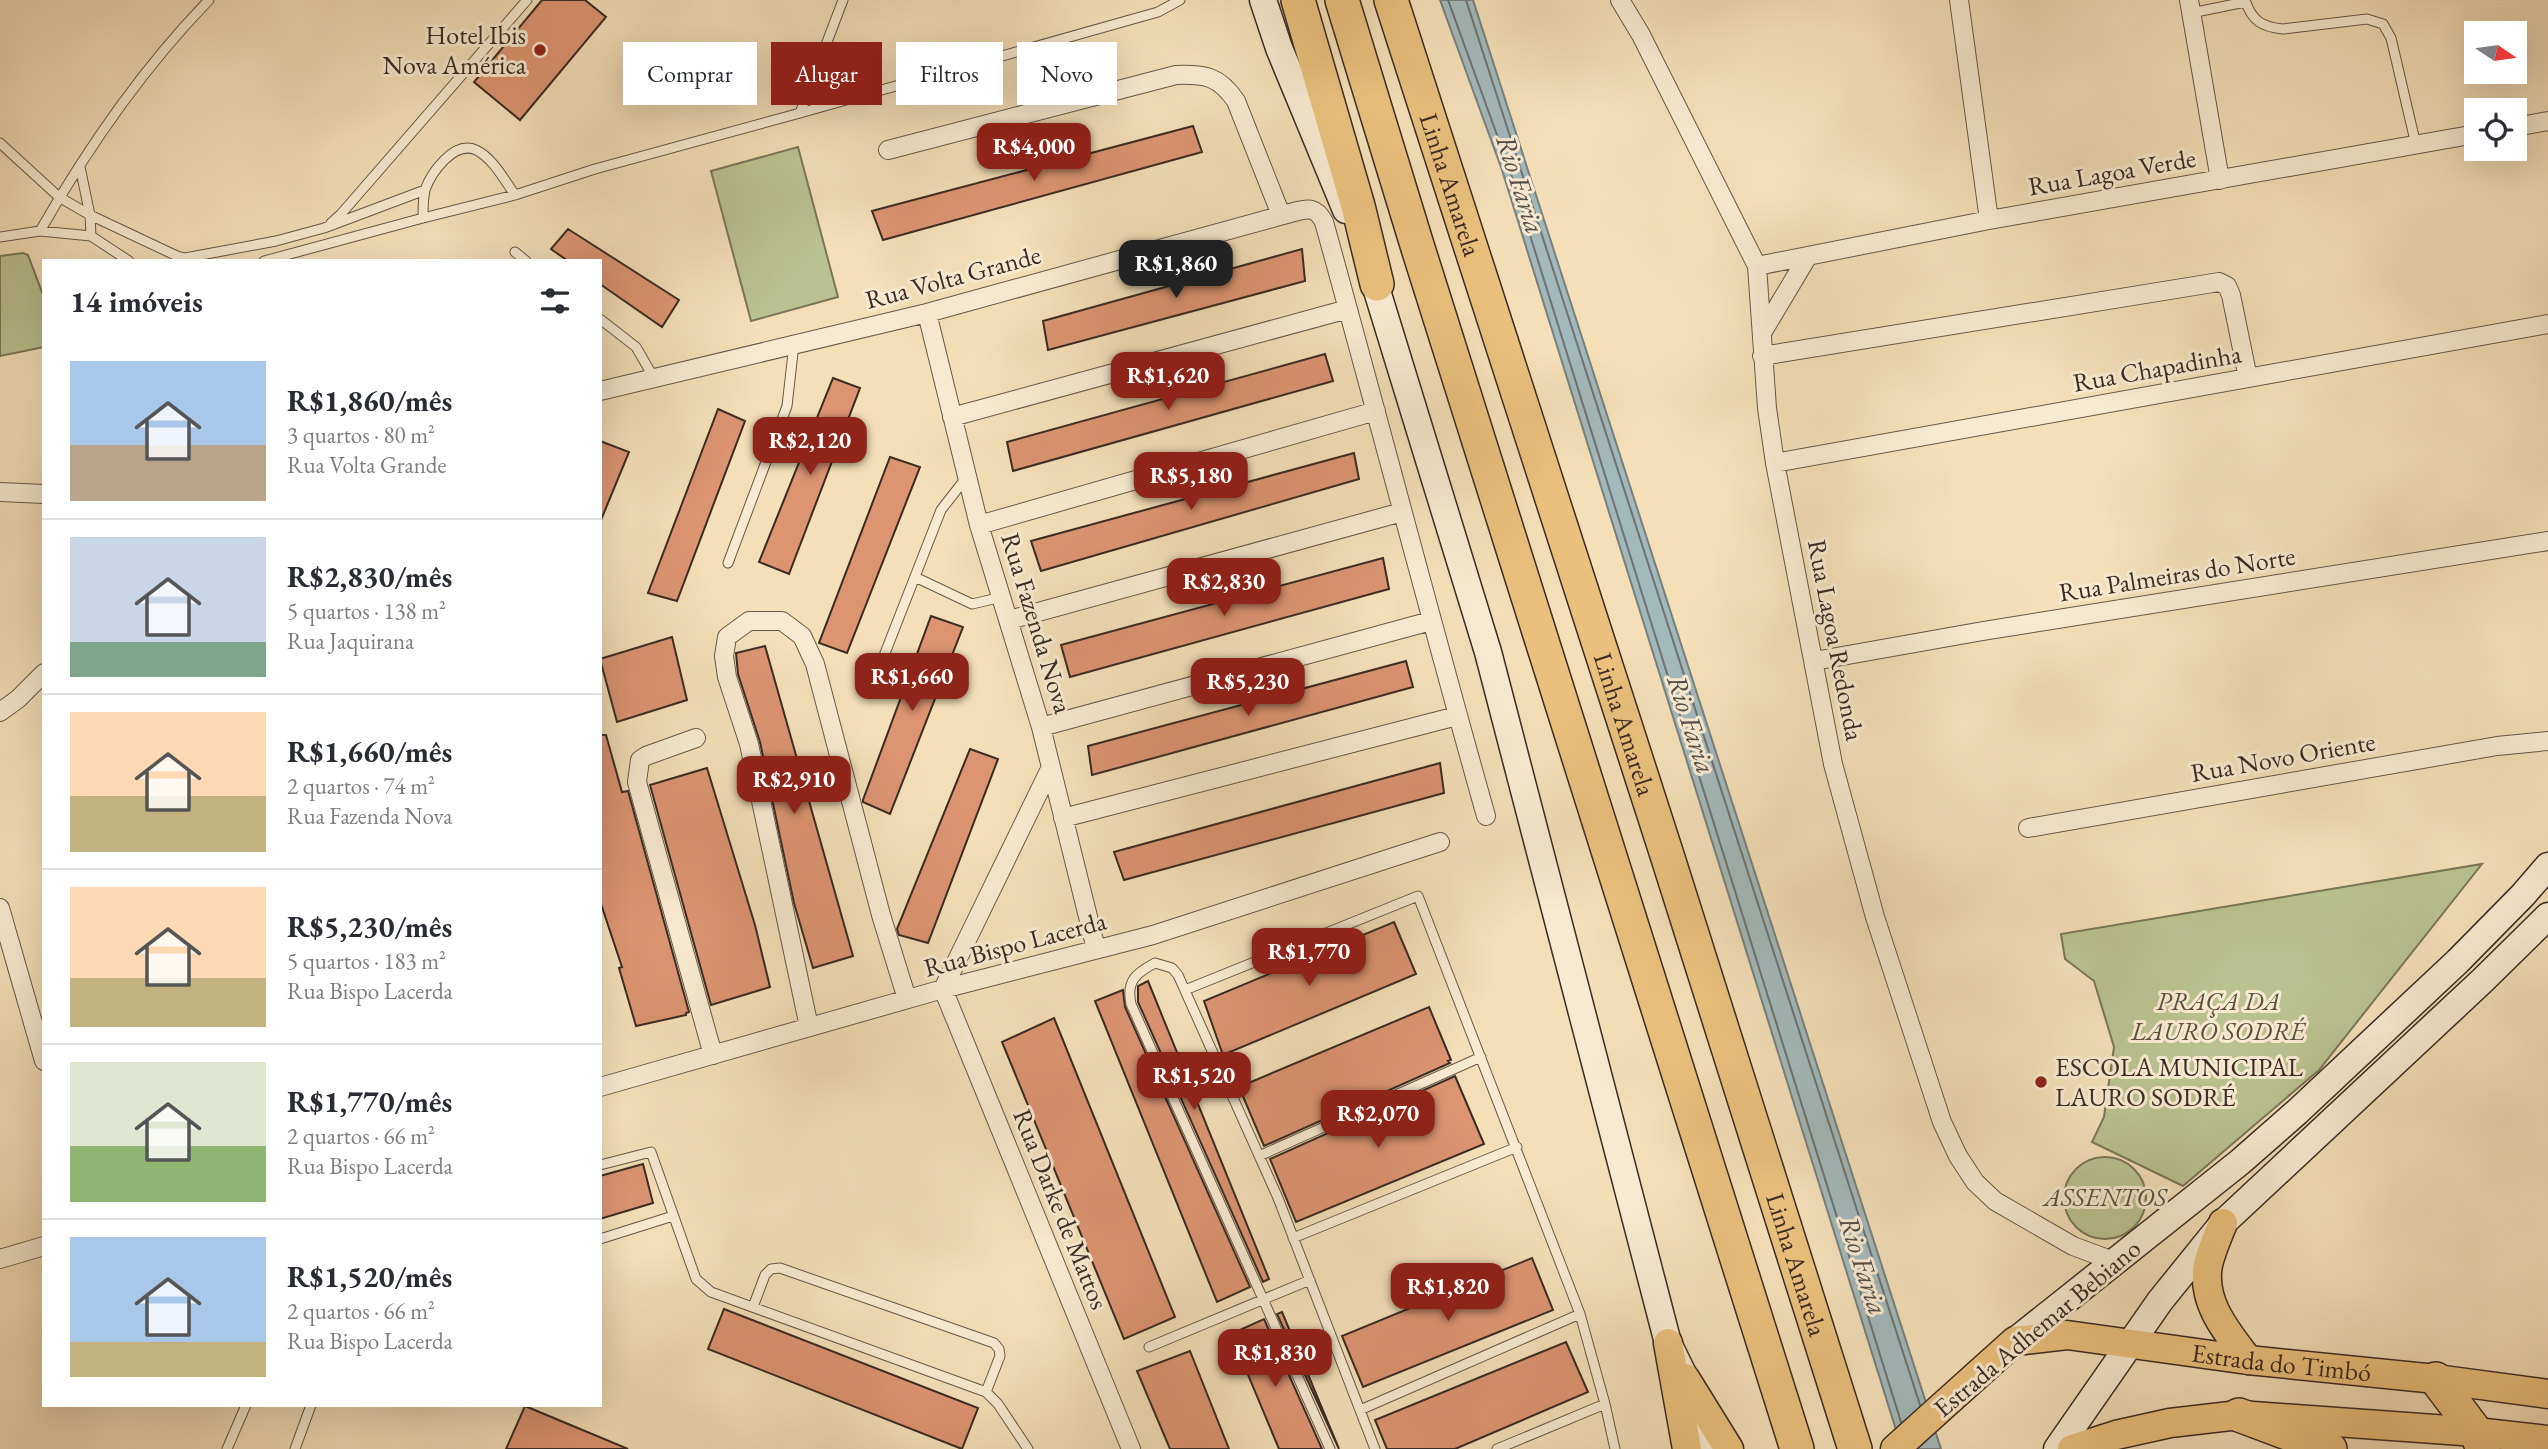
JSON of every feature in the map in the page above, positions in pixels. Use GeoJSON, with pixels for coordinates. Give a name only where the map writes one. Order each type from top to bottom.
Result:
{"type":"FeatureCollection","features":[{"type":"Feature","properties":{"kind":"highway"},"geometry":{"type":"LineString","coordinates":[[1298,0],[1358,206],[1377,284]]}},
{"type":"Feature","properties":{"kind":"highway","name":"Linha Amarela"},"geometry":{"type":"LineString","coordinates":[[1342,0],[1797,1449]]}},
{"type":"Feature","properties":{"kind":"highway","name":"Linha Amarela"},"geometry":{"type":"LineString","coordinates":[[1391,0],[1663,842],[1855,1449]]}},
{"type":"Feature","properties":{"kind":"highway"},"geometry":{"type":"LineString","coordinates":[[2436,1379],[2480,1441]]}},
{"type":"Feature","properties":{"kind":"highway"},"geometry":{"type":"LineString","coordinates":[[2239,1415],[2330,1449]]}},
{"type":"Feature","properties":{"kind":"main road"},"geometry":{"type":"LineString","coordinates":[[1263,0],[1279,48],[1377,284],[1488,652],[1668,1343],[1686,1449]]}},
{"type":"Feature","properties":{"kind":"main road","name":"Estrada Adhemar Bebiano"},"geometry":{"type":"LineString","coordinates":[[1895,1449],[2015,1341],[2240,1162],[2297,1112],[2458,961],[2524,895],[2548,866]]}},
{"type":"Feature","properties":{"kind":"main road","name":"Estrada Adhemar Bebiano"},"geometry":{"type":"LineString","coordinates":[[2057,1449],[2160,1301],[2223,1223],[2546,921]]}},
{"type":"Feature","properties":{"kind":"main road"},"geometry":{"type":"LineString","coordinates":[[2223,1223],[2208,1265],[2207,1284],[2212,1307],[2221,1324],[2248,1360]]}},
{"type":"Feature","properties":{"kind":"main road","name":"Estrada do Timbó"},"geometry":{"type":"LineString","coordinates":[[2015,1341],[2067,1335],[2248,1360],[2436,1379],[2548,1395]]}},
{"type":"Feature","properties":{"kind":"main road"},"geometry":{"type":"LineString","coordinates":[[1668,1343],[1685,1378],[1729,1449]]}},
{"type":"Feature","properties":{"kind":"main road"},"geometry":{"type":"LineString","coordinates":[[1685,1378],[1703,1449]]}},
{"type":"Feature","properties":{"kind":"main road","name":"Estrada do Timbó"},"geometry":{"type":"LineString","coordinates":[[2072,1449],[2116,1435],[2170,1423],[2239,1415],[2480,1441],[2548,1440]]}},
{"type":"Feature","properties":{"kind":"street","name":"Rua Lagoa Redonda"},"geometry":{"type":"LineString","coordinates":[[1620,0],[1641,35],[1757,266],[1762,356],[1775,463],[1833,764],[1875,917],[1942,1122],[1958,1156],[1975,1182],[1995,1201],[2073,1246],[2116,1262]]}},
{"type":"Feature","properties":{"kind":"street"},"geometry":{"type":"LineString","coordinates":[[1959,0],[1989,220]]}},
{"type":"Feature","properties":{"kind":"street"},"geometry":{"type":"LineString","coordinates":[[2190,6],[2220,180]]}},
{"type":"Feature","properties":{"kind":"street"},"geometry":{"type":"LineString","coordinates":[[888,150],[1176,75],[1196,74],[1215,79],[1227,87],[1236,101],[1281,215]]}},
{"type":"Feature","properties":{"kind":"street"},"geometry":{"type":"LineString","coordinates":[[2527,125],[2548,121]]}},
{"type":"Feature","properties":{"kind":"street","name":"Rua Lagoa Verde"},"geometry":{"type":"LineString","coordinates":[[1757,266],[1989,220],[2464,136]]}},
{"type":"Feature","properties":{"kind":"street","name":"Rua Volta Grande"},"geometry":{"type":"LineString","coordinates":[[602,391],[927,313],[1306,209],[1316,211],[1324,222],[1348,309]]}},
{"type":"Feature","properties":{"kind":"street"},"geometry":{"type":"LineString","coordinates":[[1762,333],[1808,256]]}},
{"type":"Feature","properties":{"kind":"street"},"geometry":{"type":"LineString","coordinates":[[1762,356],[2219,282],[2227,286],[2231,295],[2248,378]]}},
{"type":"Feature","properties":{"kind":"street"},"geometry":{"type":"LineString","coordinates":[[952,417],[1348,309],[1486,816]]}},
{"type":"Feature","properties":{"kind":"street","name":"Rua Fazenda Nova"},"geometry":{"type":"LineString","coordinates":[[927,313],[979,525],[1041,727],[1096,949]]}},
{"type":"Feature","properties":{"kind":"street","name":"Rua Chapadinha"},"geometry":{"type":"LineString","coordinates":[[1775,463],[2548,324]]}},
{"type":"Feature","properties":{"kind":"street"},"geometry":{"type":"LineString","coordinates":[[979,525],[1376,411]]}},
{"type":"Feature","properties":{"kind":"street"},"geometry":{"type":"LineString","coordinates":[[0,492],[42,494]]}},
{"type":"Feature","properties":{"kind":"street"},"geometry":{"type":"LineString","coordinates":[[1009,620],[1402,512]]}},
{"type":"Feature","properties":{"kind":"street","name":"Rua Palmeiras do Norte"},"geometry":{"type":"LineString","coordinates":[[1814,661],[1983,631],[2548,541]]}},
{"type":"Feature","properties":{"kind":"street"},"geometry":{"type":"LineString","coordinates":[[809,1027],[749,744],[727,677],[724,656],[727,637],[749,621],[782,621],[802,636],[815,664],[881,915],[907,999]]}},
{"type":"Feature","properties":{"kind":"street"},"geometry":{"type":"LineString","coordinates":[[1041,727],[1431,621]]}},
{"type":"Feature","properties":{"kind":"street"},"geometry":{"type":"LineString","coordinates":[[0,712],[18,699],[42,675]]}},
{"type":"Feature","properties":{"kind":"street"},"geometry":{"type":"LineString","coordinates":[[1063,818],[1457,716]]}},
{"type":"Feature","properties":{"kind":"street"},"geometry":{"type":"LineString","coordinates":[[696,738],[640,760],[637,782],[713,1055]]}},
{"type":"Feature","properties":{"kind":"street","name":"Rua Novo Oriente"},"geometry":{"type":"LineString","coordinates":[[2028,828],[2497,746],[2548,741]]}},
{"type":"Feature","properties":{"kind":"street"},"geometry":{"type":"LineString","coordinates":[[943,989],[1051,767]]}},
{"type":"Feature","properties":{"kind":"street","name":"Rua Bispo Lacerda"},"geometry":{"type":"LineString","coordinates":[[602,1086],[943,989],[1153,934],[1440,842]]}},
{"type":"Feature","properties":{"kind":"street"},"geometry":{"type":"LineString","coordinates":[[0,908],[42,1054]]}},
{"type":"Feature","properties":{"kind":"street","name":"Rua Darke de Mattos"},"geometry":{"type":"LineString","coordinates":[[943,989],[1131,1449]]}},
{"type":"Feature","properties":{"kind":"street"},"geometry":{"type":"LineString","coordinates":[[2073,1246],[2092,1280]]}},
{"type":"Feature","properties":{"kind":"street"},"geometry":{"type":"LineString","coordinates":[[0,1259],[42,1247]]}},
{"type":"Feature","properties":{"kind":"lane"},"geometry":{"type":"LineString","coordinates":[[40,231],[121,106],[209,0]]}},
{"type":"Feature","properties":{"kind":"lane"},"geometry":{"type":"LineString","coordinates":[[324,228],[341,214],[527,0]]}},
{"type":"Feature","properties":{"kind":"lane"},"geometry":{"type":"LineString","coordinates":[[800,113],[844,0]]}},
{"type":"Feature","properties":{"kind":"lane"},"geometry":{"type":"LineString","coordinates":[[271,259],[515,195],[595,169],[1158,12],[1181,0]]}},
{"type":"Feature","properties":{"kind":"lane"},"geometry":{"type":"LineString","coordinates":[[2190,6],[2245,1],[2251,16],[2259,24],[2270,28],[2283,29],[2367,19],[2383,24],[2391,38],[2416,145]]}},
{"type":"Feature","properties":{"kind":"lane"},"geometry":{"type":"LineString","coordinates":[[0,143],[60,197],[90,215],[185,258],[252,246],[324,228],[425,190]]}},
{"type":"Feature","properties":{"kind":"lane"},"geometry":{"type":"LineString","coordinates":[[422,218],[425,190],[442,162],[456,152],[468,148],[477,150],[495,167],[515,195]]}},
{"type":"Feature","properties":{"kind":"lane"},"geometry":{"type":"LineString","coordinates":[[80,167],[90,215],[91,236]]}},
{"type":"Feature","properties":{"kind":"lane"},"geometry":{"type":"LineString","coordinates":[[0,237],[40,231],[91,236],[126,259]]}},
{"type":"Feature","properties":{"kind":"lane"},"geometry":{"type":"LineString","coordinates":[[515,252],[524,259]]}},
{"type":"Feature","properties":{"kind":"lane"},"geometry":{"type":"LineString","coordinates":[[602,321],[636,347],[654,378]]}},
{"type":"Feature","properties":{"kind":"lane"},"geometry":{"type":"LineString","coordinates":[[729,563],[787,406],[794,344]]}},
{"type":"Feature","properties":{"kind":"lane"},"geometry":{"type":"LineString","coordinates":[[880,666],[941,510],[967,477]]}},
{"type":"Feature","properties":{"kind":"lane"},"geometry":{"type":"LineString","coordinates":[[915,577],[972,604],[1002,597]]}},
{"type":"Feature","properties":{"kind":"lane"},"geometry":{"type":"LineString","coordinates":[[1185,990],[1418,896],[1580,1314],[1615,1449]]}},
{"type":"Feature","properties":{"kind":"lane"},"geometry":{"type":"LineString","coordinates":[[1330,1449],[1129,995],[1130,983],[1138,972],[1155,963],[1172,968],[1185,990],[1259,1156],[1376,1449]]}},
{"type":"Feature","properties":{"kind":"lane"},"geometry":{"type":"LineString","coordinates":[[1259,1156],[1481,1058]]}},
{"type":"Feature","properties":{"kind":"lane"},"geometry":{"type":"LineString","coordinates":[[1293,1238],[1517,1147]]}},
{"type":"Feature","properties":{"kind":"lane"},"geometry":{"type":"LineString","coordinates":[[602,1164],[651,1152],[696,1279],[702,1286],[711,1292],[986,1392],[998,1404],[1028,1449]]}},
{"type":"Feature","properties":{"kind":"lane"},"geometry":{"type":"LineString","coordinates":[[602,1238],[673,1216]]}},
{"type":"Feature","properties":{"kind":"lane"},"geometry":{"type":"LineString","coordinates":[[753,1307],[765,1275],[771,1269],[780,1268],[994,1343],[1000,1356],[986,1392]]}},
{"type":"Feature","properties":{"kind":"lane"},"geometry":{"type":"LineString","coordinates":[[1149,1347],[1310,1280]]}},
{"type":"Feature","properties":{"kind":"lane"},"geometry":{"type":"LineString","coordinates":[[1360,1410],[1580,1314]]}},
{"type":"Feature","properties":{"kind":"lane"},"geometry":{"type":"LineString","coordinates":[[1497,1449],[1605,1404]]}},
{"type":"Feature","properties":{"kind":"lane"},"geometry":{"type":"LineString","coordinates":[[227,1449],[245,1407]]}},
{"type":"Feature","properties":{"kind":"lane"},"geometry":{"type":"LineString","coordinates":[[295,1449],[310,1407]]}},
{"type":"Feature","properties":{"kind":"green space"},"geometry":{"type":"Polygon","coordinates":[[[798,147],[838,297],[751,321],[711,171],[798,147]]]}},
{"type":"Feature","properties":{"kind":"green space"},"geometry":{"type":"Polygon","coordinates":[[[23,253],[28,255],[42,292],[42,347],[0,356],[0,256],[23,253]]]}},
{"type":"Feature","properties":{"kind":"green space","name":"PRAÇA DA LAURO SODRÉ"},"geometry":{"type":"Polygon","coordinates":[[[2482,864],[2319,1070],[2183,1186],[2092,1142],[2104,1117],[2114,1047],[2094,981],[2065,959],[2061,934],[2482,864]]]}},
{"type":"Feature","properties":{"kind":"green space","name":"ASSENTOS"},"geometry":{"type":"Polygon","coordinates":[[[2105,1157],[2121,1160],[2134,1169],[2143,1182],[2146,1198],[2143,1214],[2134,1227],[2121,1236],[2105,1239],[2089,1236],[2076,1227],[2067,1214],[2064,1198],[2067,1182],[2076,1169],[2089,1160],[2105,1157]]]}},
{"type":"Feature","properties":{"kind":"water","name":"Rio Faria"},"geometry":{"type":"Polygon","coordinates":[[[1440,0],[1473,0],[1941,1449],[1902,1449],[1502,170],[1440,0]]]}},
{"type":"Feature","properties":{"kind":"building","name":"Hotel Ibis Nova América"},"geometry":{"type":"Polygon","coordinates":[[[542,0],[585,0],[606,17],[520,120],[474,82],[542,0]]]}},
{"type":"Feature","properties":{"kind":"building"},"geometry":{"type":"Polygon","coordinates":[[[1193,126],[1202,152],[883,240],[872,211],[1193,126]]]}},
{"type":"Feature","properties":{"kind":"building"},"geometry":{"type":"Polygon","coordinates":[[[568,229],[679,300],[662,327],[602,285],[602,259],[565,259],[551,249],[568,229]]]}},
{"type":"Feature","properties":{"kind":"building"},"geometry":{"type":"Polygon","coordinates":[[[1302,249],[1305,281],[1048,350],[1043,321],[1302,249]]]}},
{"type":"Feature","properties":{"kind":"building"},"geometry":{"type":"Polygon","coordinates":[[[1325,354],[1333,381],[1013,471],[1007,442],[1325,354]]]}},
{"type":"Feature","properties":{"kind":"building"},"geometry":{"type":"Polygon","coordinates":[[[833,378],[860,388],[789,574],[759,562],[833,378]]]}},
{"type":"Feature","properties":{"kind":"building"},"geometry":{"type":"Polygon","coordinates":[[[718,409],[745,421],[677,601],[648,593],[718,409]]]}},
{"type":"Feature","properties":{"kind":"building"},"geometry":{"type":"Polygon","coordinates":[[[602,442],[629,452],[602,518],[602,442]]]}},
{"type":"Feature","properties":{"kind":"building"},"geometry":{"type":"Polygon","coordinates":[[[1354,453],[1359,479],[1041,571],[1031,541],[1354,453]]]}},
{"type":"Feature","properties":{"kind":"building"},"geometry":{"type":"Polygon","coordinates":[[[890,457],[920,467],[847,653],[819,643],[890,457]]]}},
{"type":"Feature","properties":{"kind":"building"},"geometry":{"type":"Polygon","coordinates":[[[1383,558],[1389,589],[1070,677],[1061,645],[1383,558]]]}},
{"type":"Feature","properties":{"kind":"building"},"geometry":{"type":"Polygon","coordinates":[[[931,616],[963,627],[890,814],[863,800],[931,616]]]}},
{"type":"Feature","properties":{"kind":"building"},"geometry":{"type":"Polygon","coordinates":[[[672,637],[687,700],[617,722],[602,658],[672,637]]]}},
{"type":"Feature","properties":{"kind":"building"},"geometry":{"type":"Polygon","coordinates":[[[765,646],[853,956],[813,968],[794,903],[760,742],[738,674],[736,653],[765,646]]]}},
{"type":"Feature","properties":{"kind":"building"},"geometry":{"type":"Polygon","coordinates":[[[1406,661],[1413,687],[1092,775],[1088,746],[1406,661]]]}},
{"type":"Feature","properties":{"kind":"building"},"geometry":{"type":"Polygon","coordinates":[[[602,735],[606,735],[622,792],[628,791],[689,1012],[686,1015],[636,1026],[619,968],[622,967],[602,907],[602,735]]]}},
{"type":"Feature","properties":{"kind":"building"},"geometry":{"type":"Polygon","coordinates":[[[970,749],[998,759],[928,943],[899,935],[897,929],[970,749]]]}},
{"type":"Feature","properties":{"kind":"building"},"geometry":{"type":"Polygon","coordinates":[[[1440,763],[1444,793],[1124,880],[1114,852],[1440,763]]]}},
{"type":"Feature","properties":{"kind":"building"},"geometry":{"type":"Polygon","coordinates":[[[707,768],[755,925],[770,987],[711,1005],[650,785],[707,768]]]}},
{"type":"Feature","properties":{"kind":"building"},"geometry":{"type":"Polygon","coordinates":[[[1394,922],[1416,974],[1223,1055],[1204,1001],[1394,922]]]}},
{"type":"Feature","properties":{"kind":"building"},"geometry":{"type":"Polygon","coordinates":[[[1148,981],[1269,1279],[1263,1282],[1138,1002],[1138,986],[1148,981]]]}},
{"type":"Feature","properties":{"kind":"building"},"geometry":{"type":"Polygon","coordinates":[[[1123,990],[1125,1007],[1250,1287],[1217,1302],[1095,1001],[1123,990]]]}},
{"type":"Feature","properties":{"kind":"building"},"geometry":{"type":"Polygon","coordinates":[[[1429,1007],[1450,1063],[1264,1146],[1239,1087],[1429,1007]]]}},
{"type":"Feature","properties":{"kind":"building"},"geometry":{"type":"Polygon","coordinates":[[[1054,1018],[1175,1317],[1124,1339],[1002,1042],[1054,1018]]]}},
{"type":"Feature","properties":{"kind":"building"},"geometry":{"type":"Polygon","coordinates":[[[1455,1076],[1484,1144],[1296,1222],[1270,1159],[1455,1076]]]}},
{"type":"Feature","properties":{"kind":"building"},"geometry":{"type":"Polygon","coordinates":[[[643,1164],[653,1203],[602,1218],[602,1175],[643,1164]]]}},
{"type":"Feature","properties":{"kind":"building"},"geometry":{"type":"Polygon","coordinates":[[[1532,1258],[1553,1310],[1363,1387],[1342,1336],[1532,1258]]]}},
{"type":"Feature","properties":{"kind":"building"},"geometry":{"type":"Polygon","coordinates":[[[724,1309],[978,1408],[962,1449],[708,1349],[724,1309]]]}},
{"type":"Feature","properties":{"kind":"building"},"geometry":{"type":"Polygon","coordinates":[[[1282,1312],[1339,1449],[1277,1314],[1282,1312]]]}},
{"type":"Feature","properties":{"kind":"building"},"geometry":{"type":"Polygon","coordinates":[[[1264,1319],[1322,1449],[1279,1449],[1231,1334],[1264,1319]]]}},
{"type":"Feature","properties":{"kind":"building"},"geometry":{"type":"Polygon","coordinates":[[[1566,1342],[1588,1392],[1455,1449],[1387,1449],[1375,1420],[1566,1342]]]}},
{"type":"Feature","properties":{"kind":"building"},"geometry":{"type":"Polygon","coordinates":[[[1190,1351],[1229,1449],[1170,1449],[1137,1371],[1190,1351]]]}},
{"type":"Feature","properties":{"kind":"building"},"geometry":{"type":"Polygon","coordinates":[[[525,1407],[527,1407],[628,1449],[506,1449],[525,1407]]]}},
{"type":"Feature","properties":{"kind":"place","name":"Hotel Ibis Nova América"},"geometry":{"type":"Point","coordinates":[540,50]}},
{"type":"Feature","properties":{"kind":"place","name":"ESCOLA MUNICIPAL LAURO SODRÉ"},"geometry":{"type":"Point","coordinates":[2041,1082]}}]}
